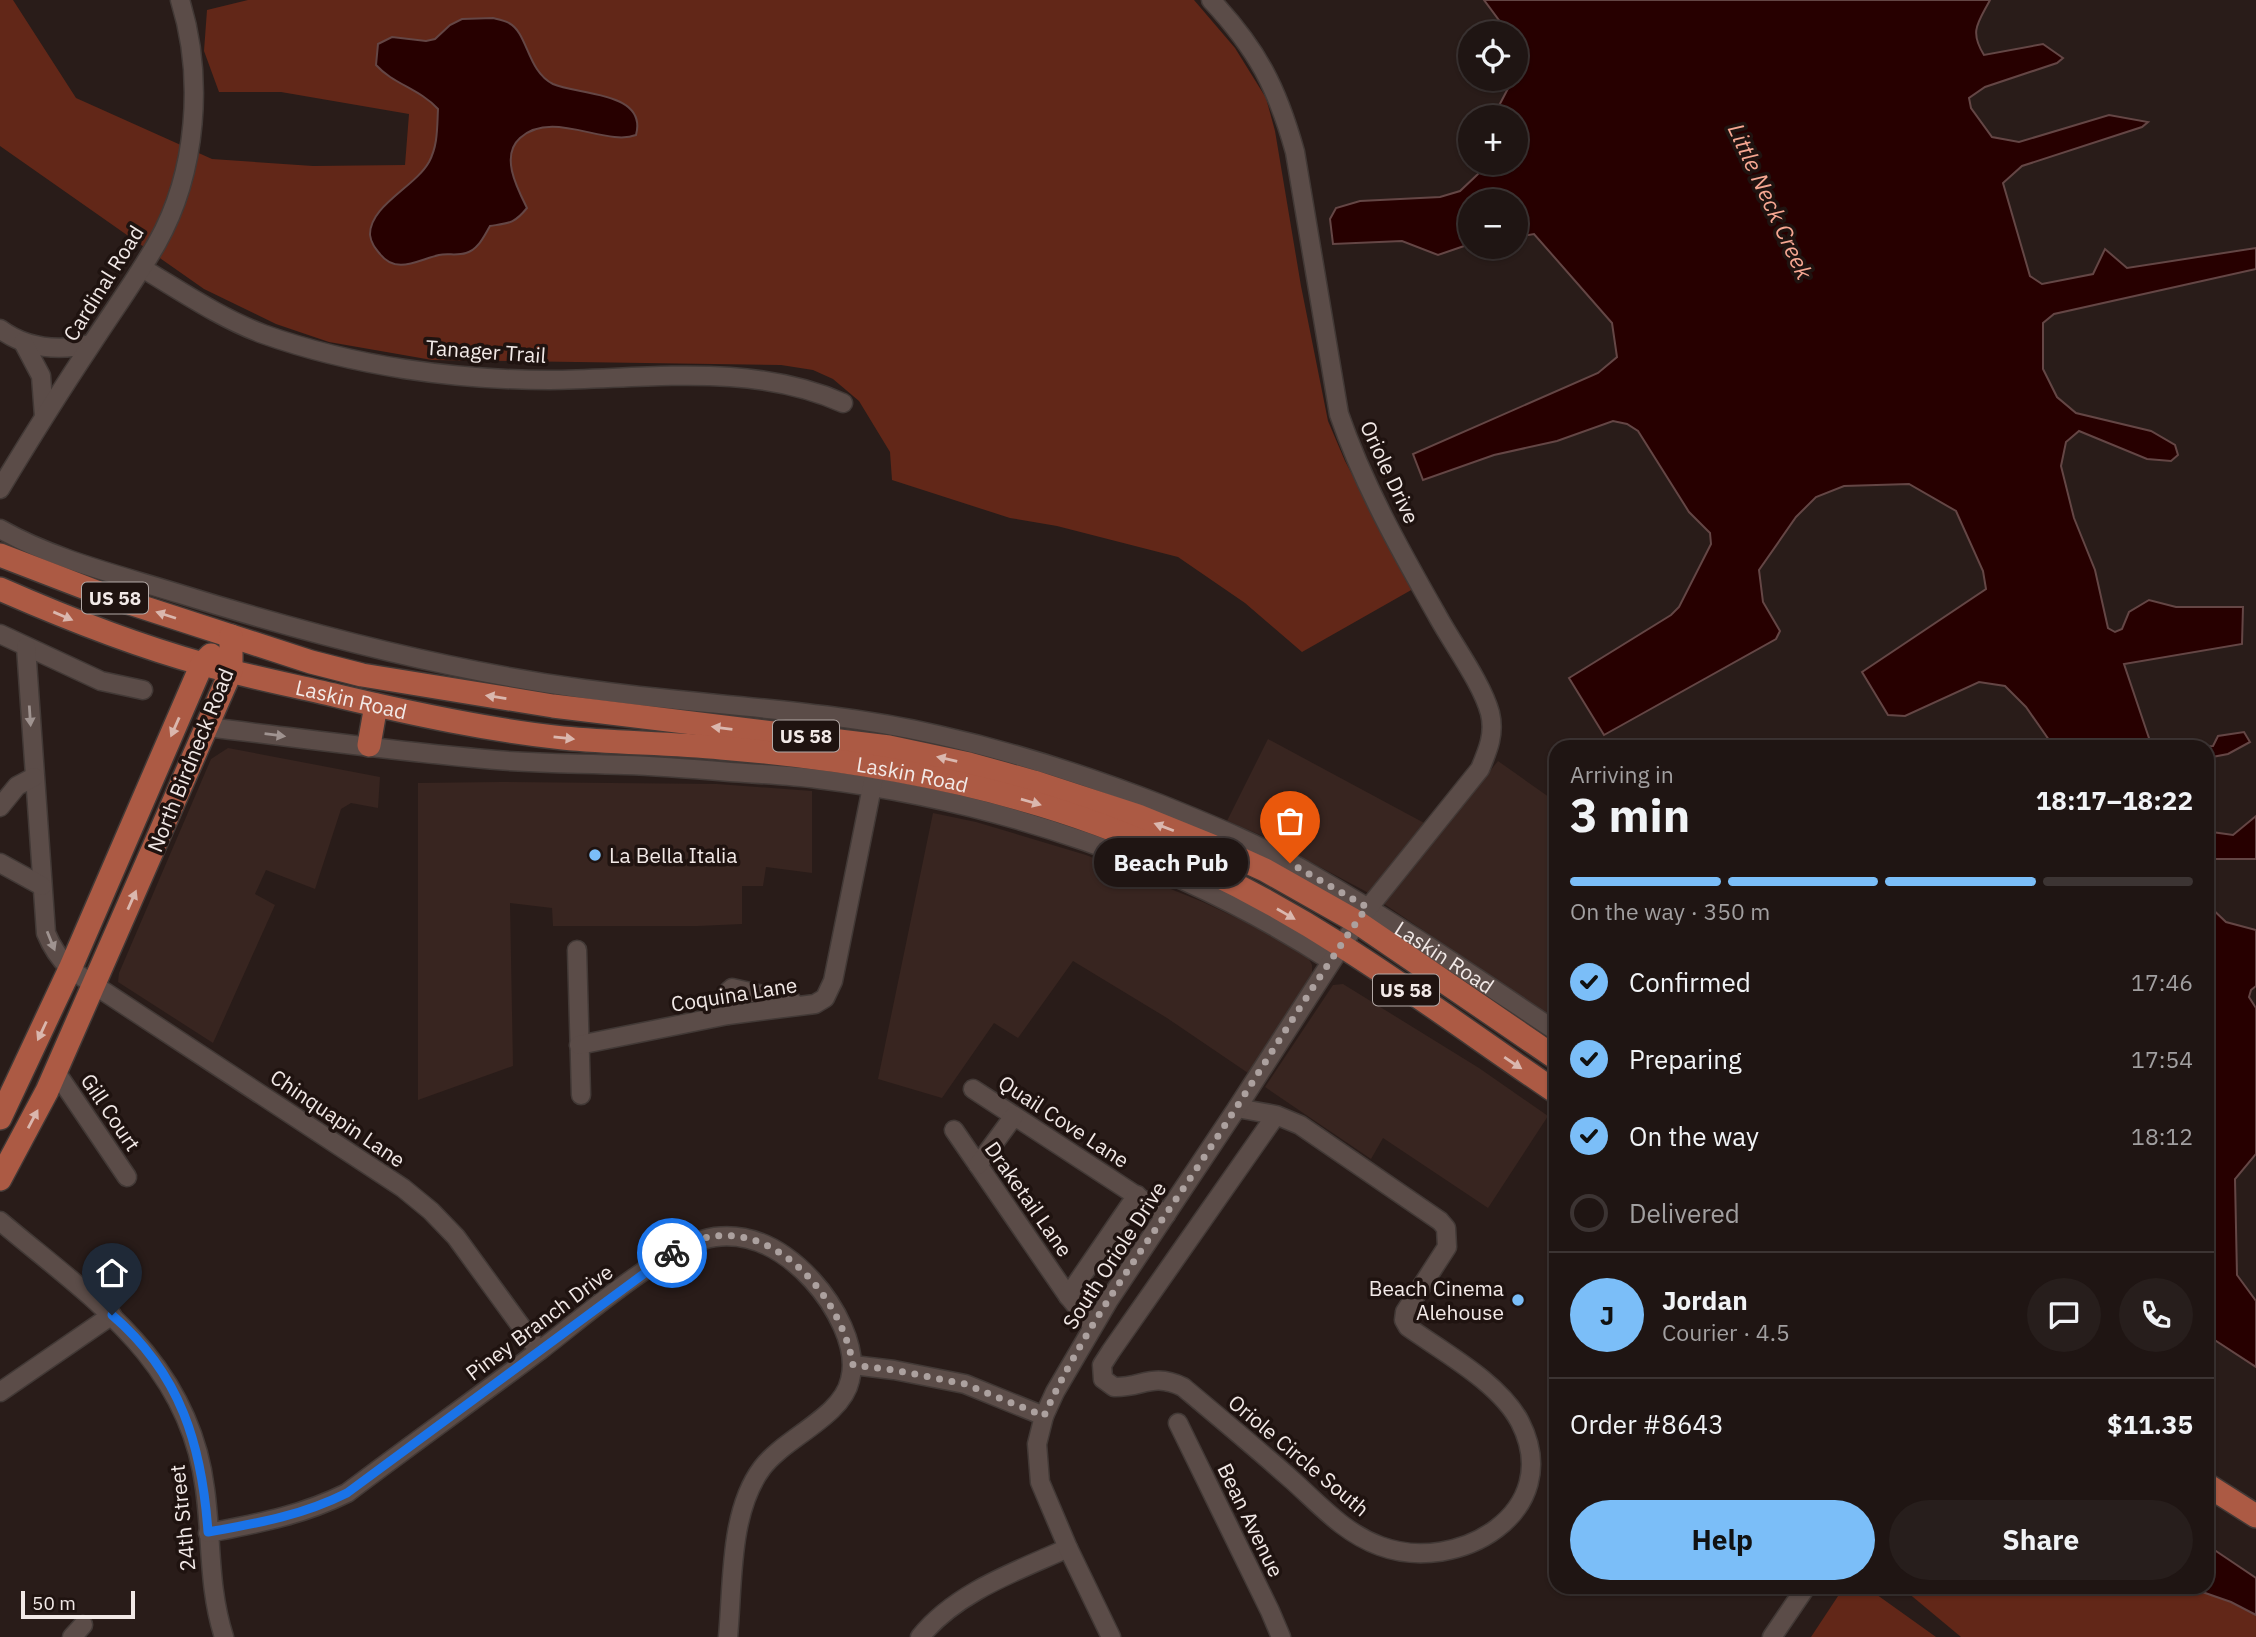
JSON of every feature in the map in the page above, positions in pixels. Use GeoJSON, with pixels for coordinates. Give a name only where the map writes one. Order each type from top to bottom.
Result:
{"type":"FeatureCollection","features":[{"type":"Feature","properties":{"kind":"main road","name":"Laskin Road"},"geometry":{"type":"LineString","coordinates":[[0,555],[99,593],[311,662],[362,675],[553,706],[890,736],[969,764],[1034,782],[1138,817],[1362,914],[1549,1053]]}},
{"type":"Feature","properties":{"kind":"main road","name":"Laskin Road"},"geometry":{"type":"LineString","coordinates":[[0,589],[77,622],[202,664],[376,705],[486,727],[561,738],[716,747],[817,757],[874,776],[911,772],[988,790],[1087,820],[1206,871],[1267,903],[1336,953],[1549,1088]]}},
{"type":"Feature","properties":{"kind":"main road","name":"North Birdneck Road"},"geometry":{"type":"LineString","coordinates":[[0,1118],[70,969],[202,664],[231,636]]}},
{"type":"Feature","properties":{"kind":"main road","name":"North Birdneck Road"},"geometry":{"type":"LineString","coordinates":[[0,1179],[56,1072],[231,671],[231,636]]}},
{"type":"Feature","properties":{"kind":"main road"},"geometry":{"type":"LineString","coordinates":[[369,746],[376,705]]}},
{"type":"Feature","properties":{"kind":"main road"},"geometry":{"type":"LineString","coordinates":[[2214,1489],[2256,1516]]}},
{"type":"Feature","properties":{"kind":"main road"},"geometry":{"type":"LineString","coordinates":[[2214,1507],[2256,1531]]}},
{"type":"Feature","properties":{"kind":"street","name":"Cardinal Road"},"geometry":{"type":"LineString","coordinates":[[0,489],[44,416],[159,240],[177,196],[191,143],[194,113],[191,41],[180,0]]}},
{"type":"Feature","properties":{"kind":"street","name":"Oriole Drive"},"geometry":{"type":"LineString","coordinates":[[1211,0],[1237,29],[1263,66],[1286,122],[1299,174],[1339,414],[1352,452],[1490,712],[1491,740],[1480,769],[1362,914]]}},
{"type":"Feature","properties":{"kind":"street","name":"Tanager Trail"},"geometry":{"type":"LineString","coordinates":[[142,268],[251,329],[316,349],[369,361],[486,377],[548,380],[681,376],[750,379],[802,387],[843,403]]}},
{"type":"Feature","properties":{"kind":"street"},"geometry":{"type":"LineString","coordinates":[[0,329],[23,342],[57,349],[92,344]]}},
{"type":"Feature","properties":{"kind":"street"},"geometry":{"type":"LineString","coordinates":[[23,342],[41,376],[44,416]]}},
{"type":"Feature","properties":{"kind":"street","name":"Laskin Road"},"geometry":{"type":"LineString","coordinates":[[0,529],[50,553],[238,612],[320,636],[414,658],[582,689],[851,718],[890,736]]}},
{"type":"Feature","properties":{"kind":"street"},"geometry":{"type":"LineString","coordinates":[[231,636],[238,612]]}},
{"type":"Feature","properties":{"kind":"street"},"geometry":{"type":"LineString","coordinates":[[0,634],[101,681],[143,690]]}},
{"type":"Feature","properties":{"kind":"street"},"geometry":{"type":"LineString","coordinates":[[26,648],[46,933],[51,947],[70,969]]}},
{"type":"Feature","properties":{"kind":"street","name":"Laskin Road"},"geometry":{"type":"LineString","coordinates":[[207,727],[486,760],[639,765],[815,778],[874,776]]}},
{"type":"Feature","properties":{"kind":"street"},"geometry":{"type":"LineString","coordinates":[[486,727],[486,760]]}},
{"type":"Feature","properties":{"kind":"street","name":"Coquina Lane"},"geometry":{"type":"LineString","coordinates":[[579,1045],[728,1015],[807,1006],[825,998],[830,990],[874,776]]}},
{"type":"Feature","properties":{"kind":"street"},"geometry":{"type":"LineString","coordinates":[[0,807],[18,786],[34,778]]}},
{"type":"Feature","properties":{"kind":"street"},"geometry":{"type":"LineString","coordinates":[[0,863],[42,886]]}},
{"type":"Feature","properties":{"kind":"street","name":"South Oriole Drive"},"geometry":{"type":"LineString","coordinates":[[1111,1637],[1068,1548],[1041,1482],[1037,1444],[1044,1416],[1093,1326],[1362,914]]}},
{"type":"Feature","properties":{"kind":"street","name":"Laskin Road"},"geometry":{"type":"LineString","coordinates":[[1362,914],[1549,1027]]}},
{"type":"Feature","properties":{"kind":"street"},"geometry":{"type":"LineString","coordinates":[[577,950],[581,1095]]}},
{"type":"Feature","properties":{"kind":"street","name":"Chinquapin Lane"},"geometry":{"type":"LineString","coordinates":[[70,969],[404,1188],[456,1237],[539,1351]]}},
{"type":"Feature","properties":{"kind":"street"},"geometry":{"type":"LineString","coordinates":[[728,1015],[725,999],[732,988],[807,1006]]}},
{"type":"Feature","properties":{"kind":"street","name":"Gill Court"},"geometry":{"type":"LineString","coordinates":[[56,1072],[127,1177]]}},
{"type":"Feature","properties":{"kind":"street","name":"Quail Cove Lane"},"geometry":{"type":"LineString","coordinates":[[973,1090],[1166,1215]]}},
{"type":"Feature","properties":{"kind":"street","name":"Oriole Circle South"},"geometry":{"type":"LineString","coordinates":[[1237,1108],[1276,1115],[1300,1125],[1380,1177],[1446,1228],[1447,1247],[1405,1312],[1404,1320],[1408,1326],[1502,1396],[1521,1424],[1530,1456],[1530,1475],[1522,1502],[1512,1516],[1485,1538],[1438,1552],[1402,1553],[1379,1546],[1357,1536],[1337,1522],[1183,1387],[1162,1380],[1148,1380],[1114,1387],[1103,1379],[1102,1365],[1111,1351],[1276,1115]]}},
{"type":"Feature","properties":{"kind":"street"},"geometry":{"type":"LineString","coordinates":[[978,1165],[1014,1116]]}},
{"type":"Feature","properties":{"kind":"street","name":"Draketail Lane"},"geometry":{"type":"LineString","coordinates":[[954,1130],[1068,1296],[1093,1326]]}},
{"type":"Feature","properties":{"kind":"street"},"geometry":{"type":"LineString","coordinates":[[1068,1296],[1137,1195]]}},
{"type":"Feature","properties":{"kind":"street","name":"24th Street"},"geometry":{"type":"LineString","coordinates":[[0,1221],[112,1315],[144,1349],[183,1409],[201,1463],[214,1595],[224,1637]]}},
{"type":"Feature","properties":{"kind":"street","name":"Piney Branch Drive"},"geometry":{"type":"LineString","coordinates":[[208,1532],[290,1517],[347,1493],[679,1248],[705,1239],[740,1236],[767,1245],[787,1258],[822,1291],[844,1332],[853,1365]]}},
{"type":"Feature","properties":{"kind":"street"},"geometry":{"type":"LineString","coordinates":[[0,1392],[112,1315]]}},
{"type":"Feature","properties":{"kind":"street"},"geometry":{"type":"LineString","coordinates":[[728,1637],[736,1540],[742,1507],[750,1487],[775,1452],[837,1405],[846,1391],[853,1365],[965,1384],[1044,1416]]}},
{"type":"Feature","properties":{"kind":"street","name":"Bean Avenue"},"geometry":{"type":"LineString","coordinates":[[1178,1423],[1281,1637]]}},
{"type":"Feature","properties":{"kind":"street"},"geometry":{"type":"LineString","coordinates":[[920,1637],[941,1614],[975,1592],[1068,1548]]}},
{"type":"Feature","properties":{"kind":"street"},"geometry":{"type":"LineString","coordinates":[[1772,1637],[1802,1594]]}},
{"type":"Feature","properties":{"kind":"shaded area"},"geometry":{"type":"Polygon","coordinates":[[[0,0],[13,0],[76,98],[212,159],[313,166],[405,165],[409,114],[281,92],[219,92],[204,51],[207,10],[248,0],[1194,0],[1235,48],[1266,98],[1275,131],[1301,286],[1328,421],[1345,461],[1413,589],[1302,652],[1245,603],[1178,557],[1057,526],[1010,518],[892,480],[890,452],[859,401],[833,379],[813,370],[781,365],[432,360],[329,342],[276,324],[204,289],[0,146],[0,0]]]}},
{"type":"Feature","properties":{"kind":"shaded area"},"geometry":{"type":"Polygon","coordinates":[[[1268,739],[1441,832],[1498,761],[1549,797],[1549,1015],[1365,891],[1258,834],[1227,821],[1268,739]]]}},
{"type":"Feature","properties":{"kind":"shaded area"},"geometry":{"type":"Polygon","coordinates":[[[228,748],[380,777],[378,808],[351,803],[341,809],[315,889],[266,870],[255,894],[275,905],[213,1043],[118,982],[119,973],[211,759],[228,748]]]}},
{"type":"Feature","properties":{"kind":"shaded area"},"geometry":{"type":"Polygon","coordinates":[[[418,783],[717,784],[812,791],[812,873],[766,867],[763,886],[742,886],[742,924],[553,926],[552,908],[510,903],[513,1066],[418,1100],[418,783]]]}},
{"type":"Feature","properties":{"kind":"shaded area"},"geometry":{"type":"Polygon","coordinates":[[[933,813],[976,822],[1086,855],[1203,902],[1260,929],[1308,957],[1312,973],[1248,1073],[1167,1018],[1073,961],[1018,1038],[994,1023],[942,1098],[878,1079],[933,813]]]}},
{"type":"Feature","properties":{"kind":"shaded area"},"geometry":{"type":"Polygon","coordinates":[[[1343,984],[1479,1068],[1548,1116],[1488,1208],[1383,1138],[1371,1159],[1265,1087],[1333,985],[1343,984]]]}},
{"type":"Feature","properties":{"kind":"shaded area"},"geometry":{"type":"Polygon","coordinates":[[[1839,1594],[1876,1594],[1936,1637],[1811,1637],[1839,1594]]]}},
{"type":"Feature","properties":{"kind":"shaded area"},"geometry":{"type":"Polygon","coordinates":[[[1909,1594],[2208,1594],[2256,1615],[2256,1637],[1961,1637],[1909,1594]]]}},
{"type":"Feature","properties":{"kind":"water","name":"Little Neck Creek"},"geometry":{"type":"Polygon","coordinates":[[[1484,0],[1990,0],[1976,33],[1984,55],[2043,44],[2063,58],[2057,63],[1985,87],[1969,98],[1971,108],[1992,137],[2019,142],[2109,115],[2148,122],[2142,127],[2022,166],[2003,183],[2030,276],[2042,284],[2093,274],[2105,249],[2127,268],[2256,248],[2256,269],[2054,314],[2043,323],[2043,369],[2057,397],[2076,413],[2151,431],[2175,445],[2178,455],[2171,461],[2147,459],[2079,431],[2066,442],[2061,466],[2074,518],[2095,570],[2108,628],[2115,632],[2122,629],[2129,612],[2149,600],[2176,607],[2243,607],[2242,644],[2124,664],[2150,740],[2049,740],[2026,707],[2005,686],[1979,682],[1905,716],[1888,715],[1862,672],[1986,589],[1983,571],[1956,511],[1909,484],[1844,486],[1816,497],[1796,517],[1759,570],[1763,602],[1780,631],[1776,639],[1604,735],[1569,678],[1671,615],[1679,607],[1711,544],[1710,533],[1689,512],[1638,431],[1627,424],[1613,421],[1557,441],[1494,455],[1423,480],[1413,454],[1598,373],[1617,357],[1612,323],[1534,234],[1528,235],[1528,189],[1462,189],[1477,175],[1528,175],[1528,105],[1499,105],[1507,91],[1528,91],[1528,21],[1500,21],[1484,0]]]}},
{"type":"Feature","properties":{"kind":"water"},"geometry":{"type":"Polygon","coordinates":[[[493,18],[507,22],[515,28],[538,70],[553,84],[608,97],[631,110],[637,121],[636,135],[610,136],[563,127],[533,130],[520,138],[511,154],[512,172],[527,208],[515,220],[490,226],[477,246],[466,253],[439,255],[408,264],[393,264],[380,254],[371,241],[372,225],[385,206],[414,180],[429,162],[436,143],[438,109],[376,65],[378,44],[392,37],[426,41],[435,39],[450,25],[462,19],[493,18]]]}},
{"type":"Feature","properties":{"kind":"water"},"geometry":{"type":"Polygon","coordinates":[[[1458,192],[1458,248],[1438,255],[1402,241],[1333,244],[1330,219],[1336,208],[1360,201],[1440,197],[1458,192]]]}},
{"type":"Feature","properties":{"kind":"water"},"geometry":{"type":"Polygon","coordinates":[[[2244,732],[2250,742],[2228,754],[2214,757],[2214,744],[2218,736],[2244,732]]]}},
{"type":"Feature","properties":{"kind":"water"},"geometry":{"type":"Polygon","coordinates":[[[2256,816],[2256,859],[2214,859],[2214,832],[2233,835],[2256,816]]]}},
{"type":"Feature","properties":{"kind":"water"},"geometry":{"type":"Polygon","coordinates":[[[2214,911],[2226,922],[2256,930],[2256,986],[2249,997],[2256,1008],[2256,1154],[2235,1179],[2237,1275],[2256,1301],[2256,1367],[2214,1340],[2214,911]]]}},
{"type":"Feature","properties":{"kind":"water"},"geometry":{"type":"Polygon","coordinates":[[[2214,1550],[2256,1578],[2256,1615],[2208,1594],[2214,1594],[2214,1550]]]}},
{"type":"Feature","properties":{"kind":"way so far"},"geometry":{"type":"LineString","coordinates":[[672,1253],[696,1241],[715,1237],[740,1236],[767,1245],[806,1273],[822,1291],[844,1332],[853,1365],[965,1384],[1044,1416],[1055,1392],[1109,1300],[1367,907],[1290,863]]}},
{"type":"Feature","properties":{"kind":"place","name":"La Bella Italia"},"geometry":{"type":"Point","coordinates":[595,855]}},
{"type":"Feature","properties":{"kind":"place","name":"Beach Pub"},"geometry":{"type":"Point","coordinates":[1290,863]}},
{"type":"Feature","properties":{"kind":"place","name":"Beach Cinema Alehouse"},"geometry":{"type":"Point","coordinates":[1518,1300]}},
{"type":"Feature","properties":{"kind":"route"},"geometry":{"type":"LineString","coordinates":[[112,1315],[144,1349],[183,1409],[201,1463],[208,1532],[290,1517],[347,1493],[672,1253]]}}]}
